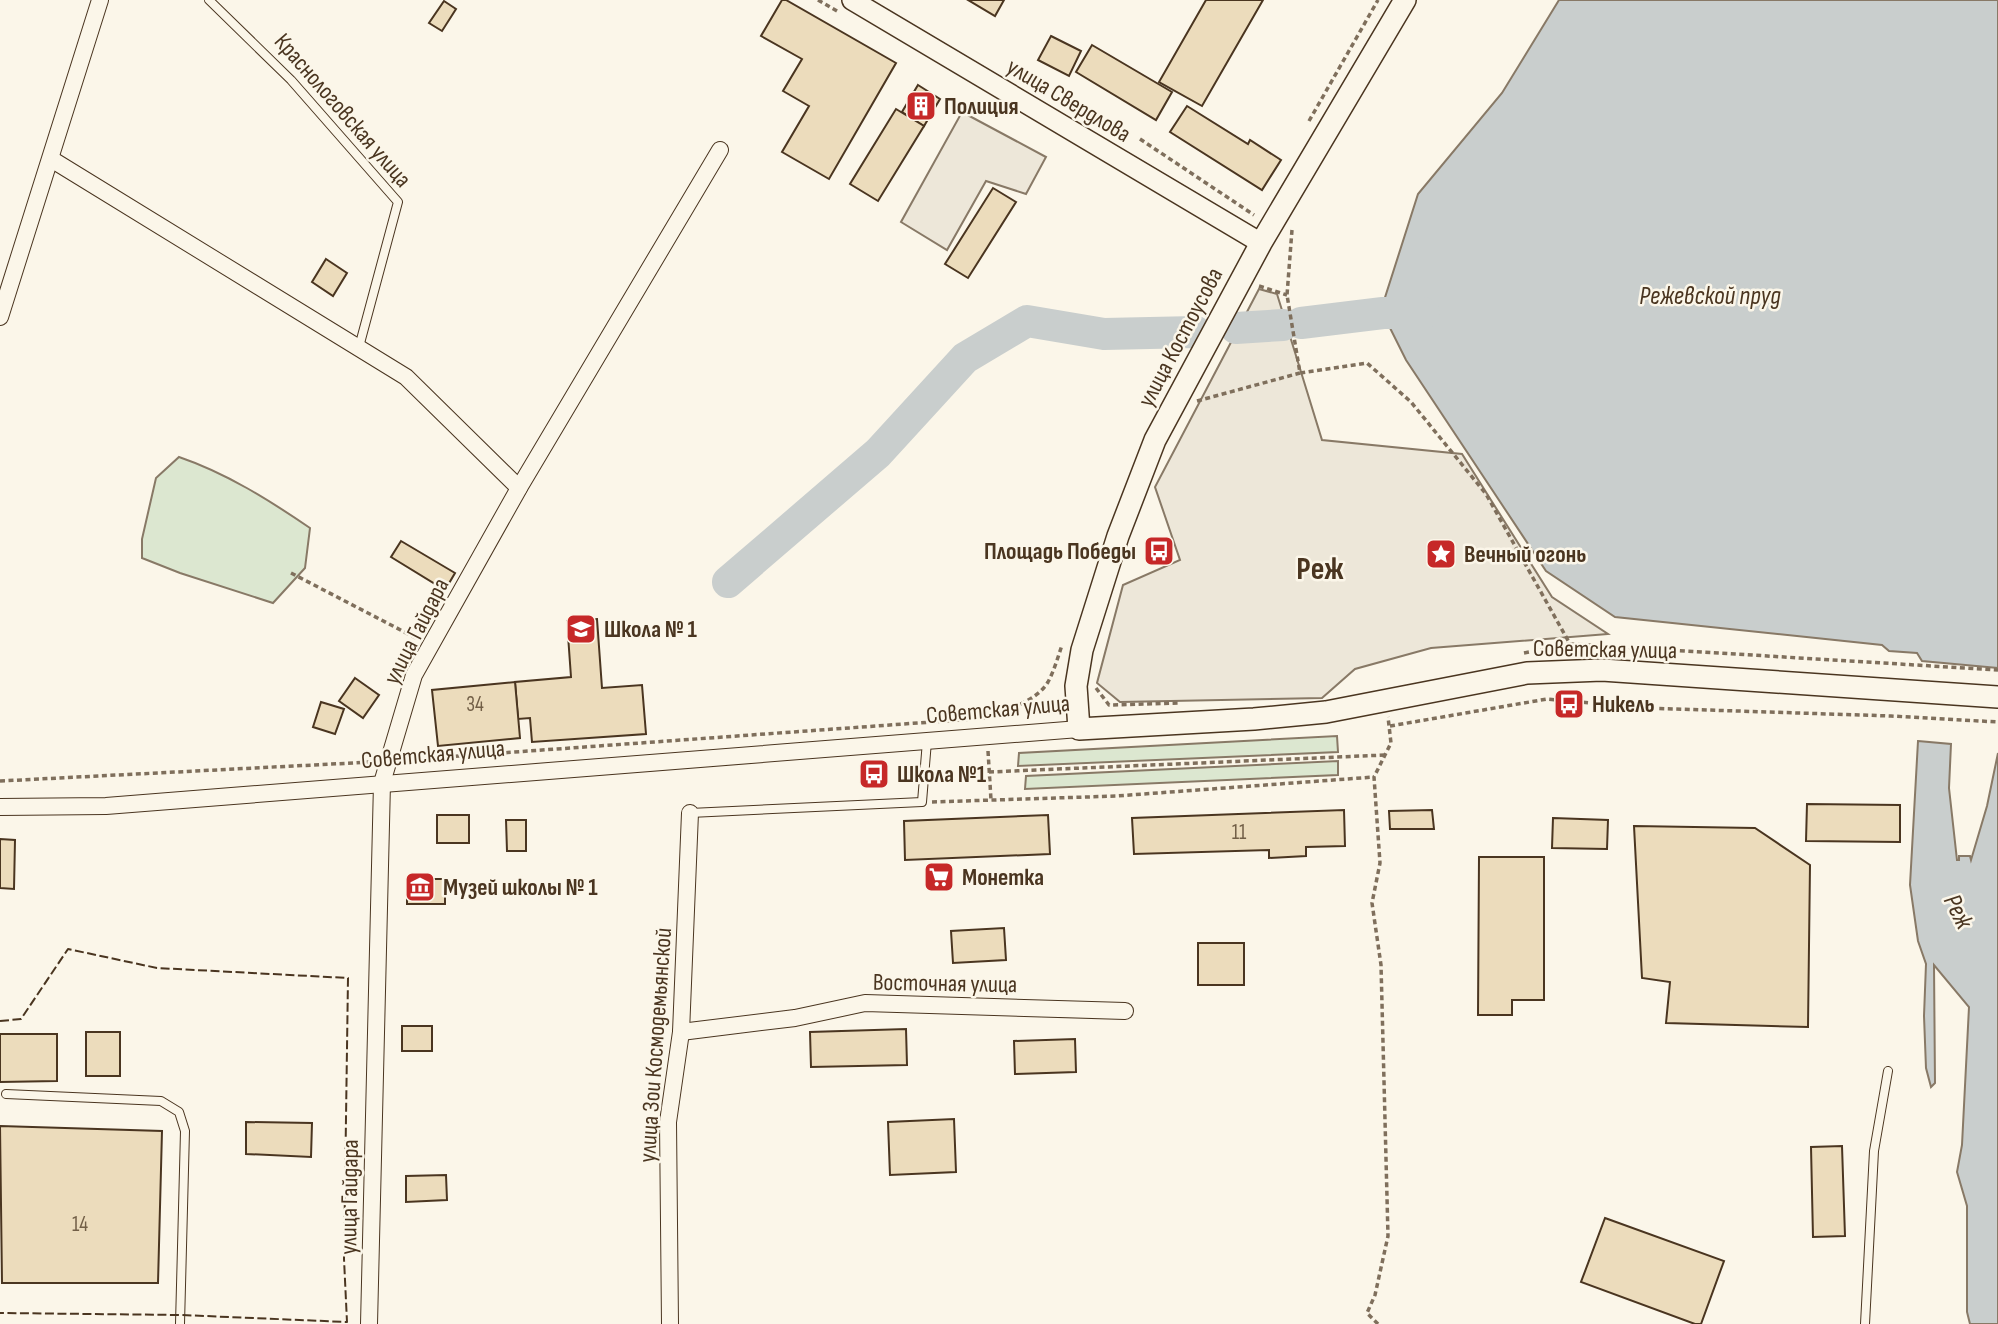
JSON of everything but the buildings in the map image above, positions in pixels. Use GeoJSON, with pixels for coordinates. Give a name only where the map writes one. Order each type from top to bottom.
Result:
{"type":"FeatureCollection","features":[{"type":"Feature","properties":{"kind":"main road","name":"улица Костоусова"},"geometry":{"type":"LineString","coordinates":[[1079,729],[1076,686],[1082,650],[1118,536],[1155,440],[1282,206],[1405,0]]}},
{"type":"Feature","properties":{"kind":"main road","name":"Советская улица"},"geometry":{"type":"LineString","coordinates":[[1079,729],[1326,712],[1527,673],[1602,670],[1998,697]]}},
{"type":"Feature","properties":{"kind":"street"},"geometry":{"type":"LineString","coordinates":[[0,317],[100,0]]}},
{"type":"Feature","properties":{"kind":"street","name":"улица Свердлова"},"geometry":{"type":"LineString","coordinates":[[847,7],[1261,243]]}},
{"type":"Feature","properties":{"kind":"street","name":"улица Гайдара"},"geometry":{"type":"LineString","coordinates":[[369,1324],[382,783],[388,761],[414,675],[430,645],[519,488],[720,150]]}},
{"type":"Feature","properties":{"kind":"street"},"geometry":{"type":"LineString","coordinates":[[51,159],[406,377],[519,488]]}},
{"type":"Feature","properties":{"kind":"street","name":"Советская улица"},"geometry":{"type":"LineString","coordinates":[[0,807],[106,806],[1079,729]]}},
{"type":"Feature","properties":{"kind":"street","name":"улица Зои Космодемьянской"},"geometry":{"type":"LineString","coordinates":[[670,1323],[668,1122],[681,1032],[691,813]]}},
{"type":"Feature","properties":{"kind":"street","name":"Восточная улица"},"geometry":{"type":"LineString","coordinates":[[681,1032],[795,1018],[865,1003],[1125,1011]]}},
{"type":"Feature","properties":{"kind":"lane","name":"Краснологовская улица"},"geometry":{"type":"LineString","coordinates":[[209,0],[291,80],[398,202],[358,348]]}},
{"type":"Feature","properties":{"kind":"lane"},"geometry":{"type":"LineString","coordinates":[[691,813],[922,802],[927,741]]}},
{"type":"Feature","properties":{"kind":"lane"},"geometry":{"type":"LineString","coordinates":[[1865,1324],[1874,1151],[1888,1071]]}},
{"type":"Feature","properties":{"kind":"lane"},"geometry":{"type":"LineString","coordinates":[[6,1094],[161,1101],[179,1112],[185,1131],[180,1324]]}},
{"type":"Feature","properties":{"kind":"path"},"geometry":{"type":"LineString","coordinates":[[818,0],[847,7]]}},
{"type":"Feature","properties":{"kind":"path"},"geometry":{"type":"LineString","coordinates":[[1305,128],[1378,0]]}},
{"type":"Feature","properties":{"kind":"path"},"geometry":{"type":"LineString","coordinates":[[1140,139],[1254,216],[1265,197],[1293,214],[1287,295],[1300,373]]}},
{"type":"Feature","properties":{"kind":"path"},"geometry":{"type":"LineString","coordinates":[[1187,404],[1300,373],[1367,363],[1411,402],[1486,494],[1570,644]]}},
{"type":"Feature","properties":{"kind":"path"},"geometry":{"type":"LineString","coordinates":[[292,573],[430,645]]}},
{"type":"Feature","properties":{"kind":"path"},"geometry":{"type":"LineString","coordinates":[[0,781],[388,761],[986,718],[1036,695],[1048,682],[1062,644]]}},
{"type":"Feature","properties":{"kind":"path"},"geometry":{"type":"LineString","coordinates":[[1516,654],[1570,644],[1998,670]]}},
{"type":"Feature","properties":{"kind":"path"},"geometry":{"type":"LineString","coordinates":[[1094,679],[1095,687],[1109,705],[1179,703]]}},
{"type":"Feature","properties":{"kind":"path"},"geometry":{"type":"LineString","coordinates":[[1378,1324],[1367,1313],[1375,1294],[1388,1236],[1381,965],[1372,903],[1380,863],[1374,777],[1391,743],[1390,726],[1547,699],[1645,708],[1998,722]]}},
{"type":"Feature","properties":{"kind":"path"},"geometry":{"type":"LineString","coordinates":[[986,718],[991,800]]}},
{"type":"Feature","properties":{"kind":"path"},"geometry":{"type":"LineString","coordinates":[[989,772],[1385,755]]}},
{"type":"Feature","properties":{"kind":"path"},"geometry":{"type":"LineString","coordinates":[[922,802],[1117,796],[1374,777]]}},
{"type":"Feature","properties":{"kind":"green space"},"geometry":{"type":"Polygon","coordinates":[[[179,457],[247,488],[310,528],[305,568],[273,603],[142,558],[142,539],[156,478],[179,457]]]}},
{"type":"Feature","properties":{"kind":"green space"},"geometry":{"type":"Polygon","coordinates":[[[1337,736],[1338,752],[1018,766],[1019,753],[1337,736]]]}},
{"type":"Feature","properties":{"kind":"green space"},"geometry":{"type":"Polygon","coordinates":[[[1338,761],[1338,775],[1025,789],[1026,776],[1338,761]]]}},
{"type":"Feature","properties":{"kind":"shaded area"},"geometry":{"type":"Polygon","coordinates":[[[962,112],[1046,157],[1026,194],[986,181],[947,250],[901,222],[962,112]]]}},
{"type":"Feature","properties":{"kind":"shaded area"},"geometry":{"type":"Polygon","coordinates":[[[1259,289],[1277,294],[1322,440],[1462,454],[1552,597],[1608,634],[1431,648],[1355,669],[1322,698],[1120,702],[1097,683],[1123,585],[1180,560],[1155,487],[1259,289]]]}},
{"type":"Feature","properties":{"kind":"water","name":"Режевской пруд"},"geometry":{"type":"Polygon","coordinates":[[[1559,0],[1998,0],[1998,668],[1922,661],[1917,653],[1889,651],[1882,645],[1615,617],[1546,571],[1406,360],[1381,310],[1418,194],[1502,93],[1559,0]]]}},
{"type":"Feature","properties":{"kind":"water"},"geometry":{"type":"Polygon","coordinates":[[[1918,741],[1951,744],[1949,788],[1957,860],[1959,856],[1970,856],[1971,860],[1987,806],[1998,753],[1998,1324],[1970,1324],[1967,1312],[1967,1206],[1957,1172],[1962,1145],[1969,1007],[1934,965],[1935,1083],[1931,1087],[1926,1068],[1926,964],[1918,941],[1910,885],[1918,741]]]}},
{"type":"Feature","properties":{"kind":"waterway"},"geometry":{"type":"LineString","coordinates":[[1301,323],[1383,313],[1424,313]]}},
{"type":"Feature","properties":{"kind":"waterway"},"geometry":{"type":"LineString","coordinates":[[728,582],[878,453],[965,358],[1027,321],[1104,334],[1196,332]]}},
{"type":"Feature","properties":{"kind":"waterway"},"geometry":{"type":"LineString","coordinates":[[1236,328],[1283,325]]}},
{"type":"Feature","properties":{"kind":"fence"},"geometry":{"type":"LineString","coordinates":[[0,1021],[21,1019],[68,949],[157,968],[348,978],[344,1259],[347,1322],[181,1315],[0,1313]]}},
{"type":"Feature","properties":{"kind":"place","name":"Полиция"},"geometry":{"type":"Point","coordinates":[921,106]}},
{"type":"Feature","properties":{"kind":"place","name":"Площадь Победы"},"geometry":{"type":"Point","coordinates":[1159,551]}},
{"type":"Feature","properties":{"kind":"place","name":"Вечный огонь"},"geometry":{"type":"Point","coordinates":[1441,554]}},
{"type":"Feature","properties":{"kind":"place","name":"Школа № 1"},"geometry":{"type":"Point","coordinates":[581,629]}},
{"type":"Feature","properties":{"kind":"place","name":"Никель"},"geometry":{"type":"Point","coordinates":[1569,704]}},
{"type":"Feature","properties":{"kind":"place","name":"Школа №1"},"geometry":{"type":"Point","coordinates":[874,774]}},
{"type":"Feature","properties":{"kind":"place","name":"Монетка"},"geometry":{"type":"Point","coordinates":[939,877]}},
{"type":"Feature","properties":{"kind":"place","name":"Музей школы № 1"},"geometry":{"type":"Point","coordinates":[420,887]}},
{"type":"Feature","properties":{"kind":"district","name":"Реж"},"geometry":{"type":"Point","coordinates":[1320,568]}}]}
